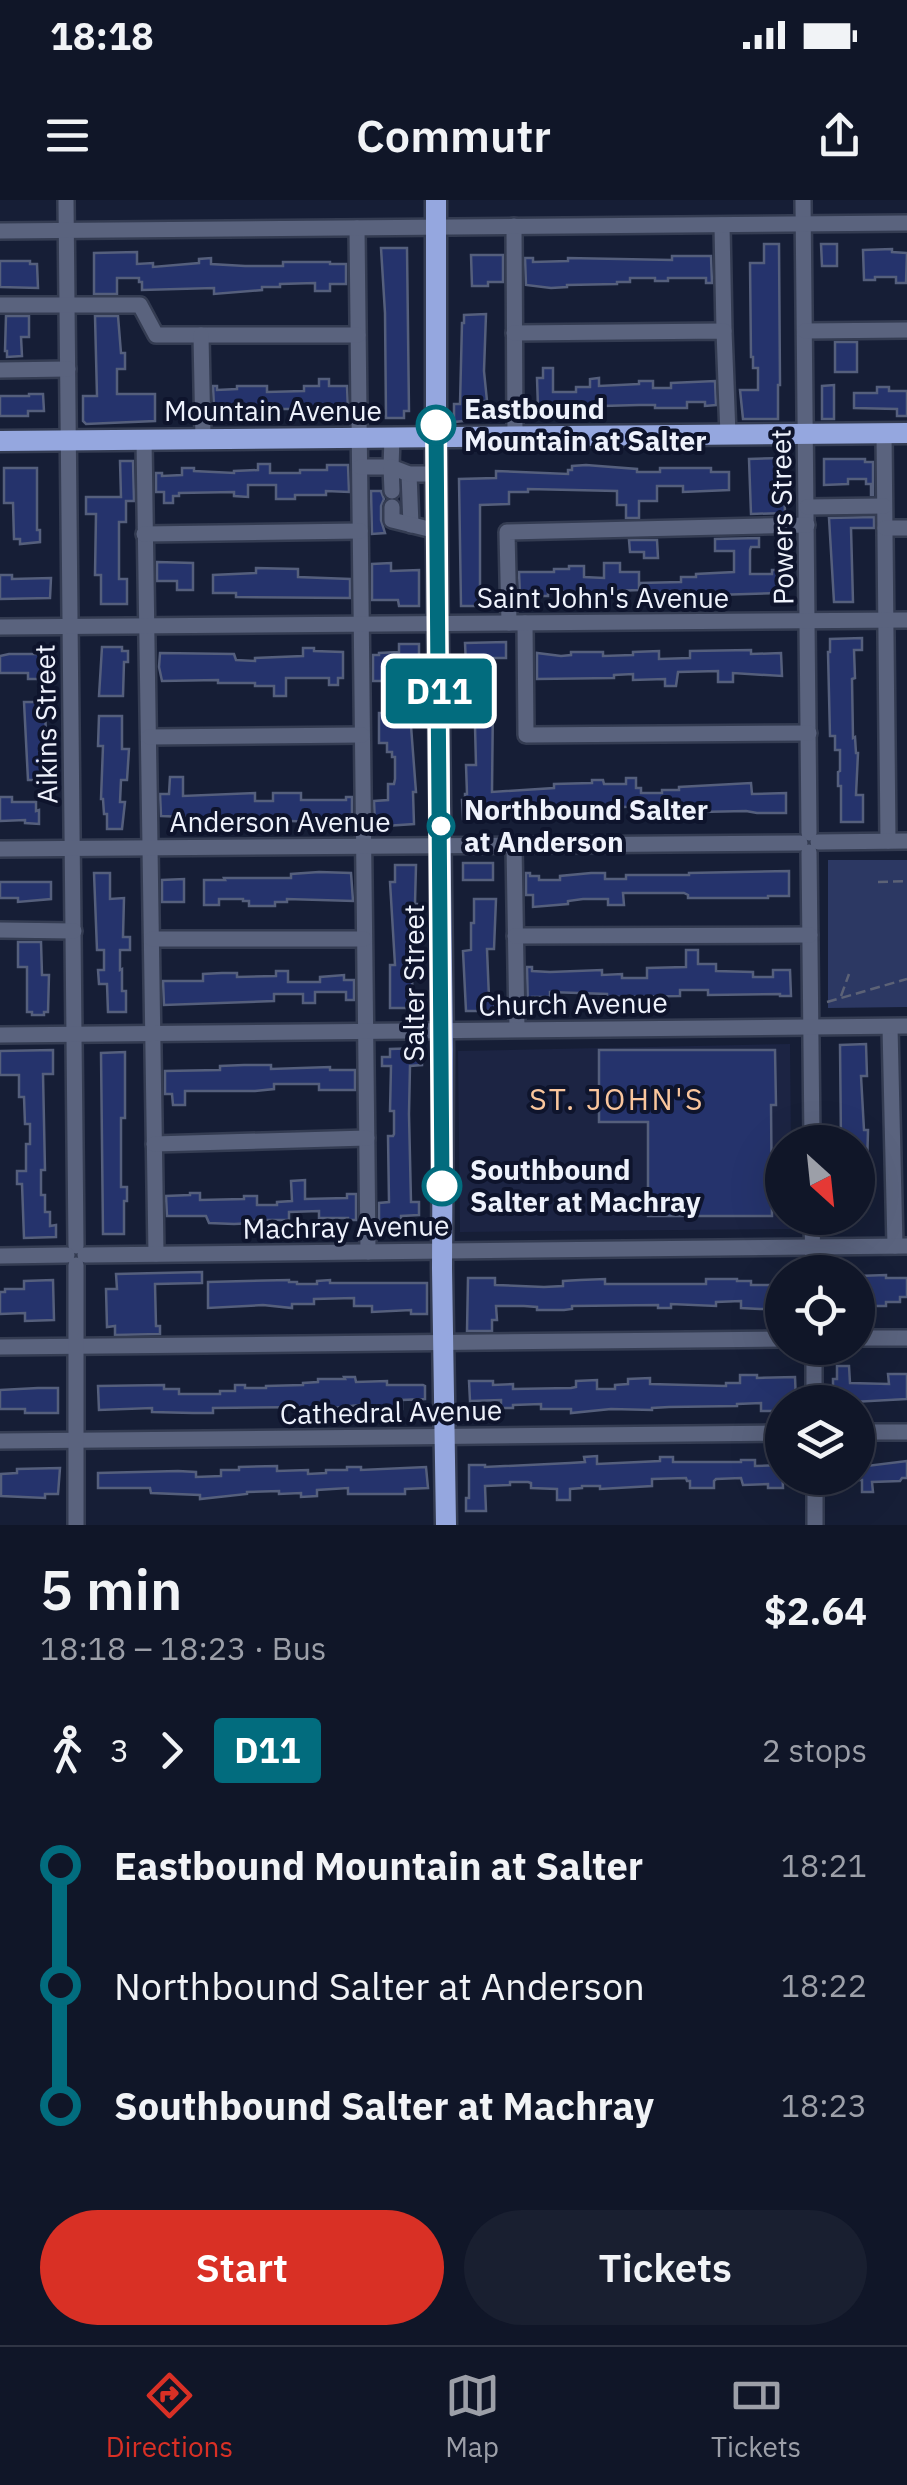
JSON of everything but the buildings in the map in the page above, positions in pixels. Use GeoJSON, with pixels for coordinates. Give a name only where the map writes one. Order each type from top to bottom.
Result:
{"type":"FeatureCollection","features":[{"type":"Feature","properties":{"kind":"main road","name":"Salter Street"},"geometry":{"type":"LineString","coordinates":[[436,200],[446,1525]]}},
{"type":"Feature","properties":{"kind":"main road","name":"Mountain Avenue"},"geometry":{"type":"LineString","coordinates":[[0,441],[907,433]]}},
{"type":"Feature","properties":{"kind":"street","name":"Aikins Street"},"geometry":{"type":"LineString","coordinates":[[66,200],[74,848],[76,1525]]}},
{"type":"Feature","properties":{"kind":"street","name":"Powers Street"},"geometry":{"type":"LineString","coordinates":[[804,200],[812,1125]]}},
{"type":"Feature","properties":{"kind":"street"},"geometry":{"type":"LineString","coordinates":[[0,230],[907,224]]}},
{"type":"Feature","properties":{"kind":"street"},"geometry":{"type":"LineString","coordinates":[[722,225],[728,435]]}},
{"type":"Feature","properties":{"kind":"street"},"geometry":{"type":"LineString","coordinates":[[514,226],[515,437]]}},
{"type":"Feature","properties":{"kind":"street"},"geometry":{"type":"LineString","coordinates":[[357,228],[368,1252]]}},
{"type":"Feature","properties":{"kind":"street"},"geometry":{"type":"LineString","coordinates":[[0,305],[140,304],[156,335],[358,335]]}},
{"type":"Feature","properties":{"kind":"street"},"geometry":{"type":"LineString","coordinates":[[804,331],[907,330]]}},
{"type":"Feature","properties":{"kind":"street"},"geometry":{"type":"LineString","coordinates":[[514,333],[724,331]]}},
{"type":"Feature","properties":{"kind":"street"},"geometry":{"type":"LineString","coordinates":[[202,335],[203,439]]}},
{"type":"Feature","properties":{"kind":"street"},"geometry":{"type":"LineString","coordinates":[[0,370],[68,369]]}},
{"type":"Feature","properties":{"kind":"street"},"geometry":{"type":"LineString","coordinates":[[884,434],[888,841]]}},
{"type":"Feature","properties":{"kind":"street"},"geometry":{"type":"LineString","coordinates":[[392,438],[392,520],[437,532]]}},
{"type":"Feature","properties":{"kind":"street"},"geometry":{"type":"LineString","coordinates":[[144,440],[156,1254]]}},
{"type":"Feature","properties":{"kind":"street"},"geometry":{"type":"LineString","coordinates":[[360,467],[436,474]]}},
{"type":"Feature","properties":{"kind":"street"},"geometry":{"type":"LineString","coordinates":[[409,474],[411,525]]}},
{"type":"Feature","properties":{"kind":"street"},"geometry":{"type":"LineString","coordinates":[[806,507],[884,506]]}},
{"type":"Feature","properties":{"kind":"street"},"geometry":{"type":"LineString","coordinates":[[807,525],[507,532],[526,735],[809,733]]}},
{"type":"Feature","properties":{"kind":"street"},"geometry":{"type":"LineString","coordinates":[[885,528],[907,528]]}},
{"type":"Feature","properties":{"kind":"street"},"geometry":{"type":"LineString","coordinates":[[144,534],[360,532]]}},
{"type":"Feature","properties":{"kind":"street","name":"Saint John's Avenue"},"geometry":{"type":"LineString","coordinates":[[0,627],[907,620]]}},
{"type":"Feature","properties":{"kind":"street"},"geometry":{"type":"LineString","coordinates":[[887,730],[907,730]]}},
{"type":"Feature","properties":{"kind":"street"},"geometry":{"type":"LineString","coordinates":[[149,737],[362,735]]}},
{"type":"Feature","properties":{"kind":"street","name":"Anderson Avenue"},"geometry":{"type":"LineString","coordinates":[[0,849],[907,841]]}},
{"type":"Feature","properties":{"kind":"street"},"geometry":{"type":"LineString","coordinates":[[514,845],[516,1029]]}},
{"type":"Feature","properties":{"kind":"street"},"geometry":{"type":"LineString","coordinates":[[0,930],[74,931]]}},
{"type":"Feature","properties":{"kind":"street"},"geometry":{"type":"LineString","coordinates":[[515,936],[810,935]]}},
{"type":"Feature","properties":{"kind":"street"},"geometry":{"type":"LineString","coordinates":[[152,939],[364,939]]}},
{"type":"Feature","properties":{"kind":"street"},"geometry":{"type":"LineString","coordinates":[[899,1026],[901,1246]]}},
{"type":"Feature","properties":{"kind":"street","name":"Church Avenue"},"geometry":{"type":"LineString","coordinates":[[0,1035],[899,1026]]}},
{"type":"Feature","properties":{"kind":"street"},"geometry":{"type":"LineString","coordinates":[[154,1144],[367,1138]]}},
{"type":"Feature","properties":{"kind":"street"},"geometry":{"type":"LineString","coordinates":[[812,1235],[812,1255]]}},
{"type":"Feature","properties":{"kind":"street","name":"Machray Avenue"},"geometry":{"type":"LineString","coordinates":[[0,1256],[901,1246]]}},
{"type":"Feature","properties":{"kind":"street"},"geometry":{"type":"LineString","coordinates":[[0,1347],[765,1338]]}},
{"type":"Feature","properties":{"kind":"street"},"geometry":{"type":"LineString","coordinates":[[875,1338],[907,1338]]}},
{"type":"Feature","properties":{"kind":"street"},"geometry":{"type":"LineString","coordinates":[[875,1432],[907,1432]]}},
{"type":"Feature","properties":{"kind":"street","name":"Cathedral Avenue"},"geometry":{"type":"LineString","coordinates":[[0,1441],[765,1433]]}},
{"type":"Feature","properties":{"kind":"street"},"geometry":{"type":"LineString","coordinates":[[815,1495],[815,1525]]}},
{"type":"Feature","properties":{"kind":"path"},"geometry":{"type":"LineString","coordinates":[[878,882],[907,882]]}},
{"type":"Feature","properties":{"kind":"path"},"geometry":{"type":"LineString","coordinates":[[841,998],[849,974]]}},
{"type":"Feature","properties":{"kind":"path"},"geometry":{"type":"LineString","coordinates":[[827,1002],[907,978]]}},
{"type":"Feature","properties":{"kind":"shaded area"},"geometry":{"type":"Polygon","coordinates":[[[828,860],[907,860],[907,1007],[828,1008],[828,860]]]}},
{"type":"Feature","properties":{"kind":"shaded area"},"geometry":{"type":"Polygon","coordinates":[[[790,1044],[791,1125],[765,1125],[765,1229],[460,1232],[458,1051],[790,1044]]]}},
{"type":"Feature","properties":{"kind":"bus line","name":"D11"},"geometry":{"type":"LineString","coordinates":[[436,425],[442,1186]]}},
{"type":"Feature","properties":{"kind":"place","name":"Eastbound Mountain at Salter"},"geometry":{"type":"Point","coordinates":[436,425]}},
{"type":"Feature","properties":{"kind":"place","name":"Northbound Salter at Anderson"},"geometry":{"type":"Point","coordinates":[441,826]}},
{"type":"Feature","properties":{"kind":"place","name":"Southbound Salter at Machray"},"geometry":{"type":"Point","coordinates":[442,1186]}},
{"type":"Feature","properties":{"kind":"district","name":"ST. JOHN'S"},"geometry":{"type":"Point","coordinates":[617,1100]}}]}
